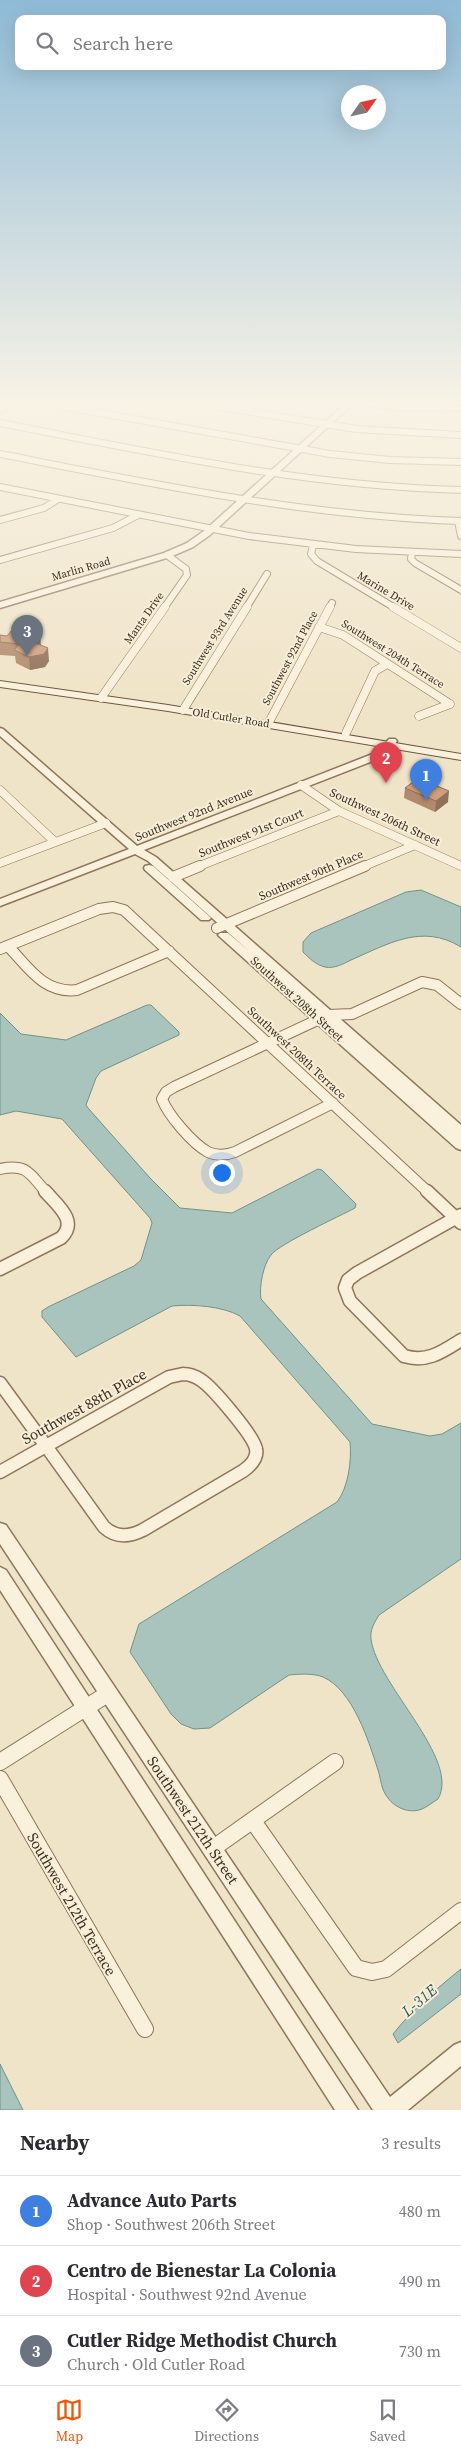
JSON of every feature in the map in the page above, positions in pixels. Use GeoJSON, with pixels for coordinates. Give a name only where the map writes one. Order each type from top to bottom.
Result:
{"type":"FeatureCollection","features":[{"type":"Feature","properties":{"kind":"main road","name":"Old Cutler Road"},"geometry":{"type":"LineString","coordinates":[[0,680],[102,697]]}},
{"type":"Feature","properties":{"kind":"main road","name":"Old Cutler Road"},"geometry":{"type":"LineString","coordinates":[[0,684],[346,733],[461,757]]}},
{"type":"Feature","properties":{"kind":"main road","name":"Old Cutler Road"},"geometry":{"type":"LineString","coordinates":[[269,722],[461,752]]}},
{"type":"Feature","properties":{"kind":"street"},"geometry":{"type":"LineString","coordinates":[[0,520],[44,508],[57,499]]}},
{"type":"Feature","properties":{"kind":"street"},"geometry":{"type":"LineString","coordinates":[[60,499],[210,529],[313,545],[412,553],[461,554]]}},
{"type":"Feature","properties":{"kind":"street"},"geometry":{"type":"LineString","coordinates":[[234,499],[338,515],[459,521],[461,536]]}},
{"type":"Feature","properties":{"kind":"street","name":"Marlin Road"},"geometry":{"type":"LineString","coordinates":[[0,605],[167,555],[192,544],[242,501]]}},
{"type":"Feature","properties":{"kind":"street"},"geometry":{"type":"LineString","coordinates":[[0,560],[118,526],[138,515]]}},
{"type":"Feature","properties":{"kind":"street","name":"Marine Drive"},"geometry":{"type":"LineString","coordinates":[[313,545],[311,554],[314,559],[461,648]]}},
{"type":"Feature","properties":{"kind":"street"},"geometry":{"type":"LineString","coordinates":[[412,553],[411,559],[415,563],[461,590]]}},
{"type":"Feature","properties":{"kind":"street","name":"Manta Drive"},"geometry":{"type":"LineString","coordinates":[[102,697],[187,575],[185,568],[167,555]]}},
{"type":"Feature","properties":{"kind":"street","name":"Southwest 93rd Avenue"},"geometry":{"type":"LineString","coordinates":[[184,709],[266,574]]}},
{"type":"Feature","properties":{"kind":"street","name":"Southwest 92nd Place"},"geometry":{"type":"LineString","coordinates":[[269,722],[332,603]]}},
{"type":"Feature","properties":{"kind":"street","name":"Southwest 204th Terrace"},"geometry":{"type":"LineString","coordinates":[[319,627],[337,632],[450,704],[419,716]]}},
{"type":"Feature","properties":{"kind":"street"},"geometry":{"type":"LineString","coordinates":[[346,733],[375,671],[388,664]]}},
{"type":"Feature","properties":{"kind":"street","name":"Southwest 208th Street"},"geometry":{"type":"LineString","coordinates":[[0,731],[136,850],[152,859],[173,877],[221,926]]}},
{"type":"Feature","properties":{"kind":"street","name":"Southwest 92nd Avenue"},"geometry":{"type":"LineString","coordinates":[[0,903],[374,757],[391,742]]}},
{"type":"Feature","properties":{"kind":"street","name":"Southwest 206th Street"},"geometry":{"type":"LineString","coordinates":[[301,785],[339,811],[461,866]]}},
{"type":"Feature","properties":{"kind":"street"},"geometry":{"type":"LineString","coordinates":[[0,790],[55,842]]}},
{"type":"Feature","properties":{"kind":"street","name":"Southwest 91st Court"},"geometry":{"type":"LineString","coordinates":[[173,877],[339,811]]}},
{"type":"Feature","properties":{"kind":"street"},"geometry":{"type":"LineString","coordinates":[[0,863],[106,823]]}},
{"type":"Feature","properties":{"kind":"street","name":"Southwest 90th Place"},"geometry":{"type":"LineString","coordinates":[[221,926],[415,845]]}},
{"type":"Feature","properties":{"kind":"street","name":"Southwest 208th Street"},"geometry":{"type":"LineString","coordinates":[[136,850],[141,861],[221,926],[324,1017],[461,1145]]}},
{"type":"Feature","properties":{"kind":"street","name":"Southwest 208th Terrace"},"geometry":{"type":"LineString","coordinates":[[4,948],[99,909],[113,907],[126,911],[459,1219]]}},
{"type":"Feature","properties":{"kind":"street"},"geometry":{"type":"LineString","coordinates":[[4,948],[46,985],[57,992],[78,990],[169,951]]}},
{"type":"Feature","properties":{"kind":"street"},"geometry":{"type":"LineString","coordinates":[[333,1103],[235,1152],[218,1155],[208,1152],[200,1145],[166,1110],[162,1099],[171,1088],[324,1017],[352,1014],[416,984],[424,982],[437,985],[461,1004]]}},
{"type":"Feature","properties":{"kind":"street"},"geometry":{"type":"LineString","coordinates":[[343,1028],[352,1014]]}},
{"type":"Feature","properties":{"kind":"street","name":"Southwest 208th Street"},"geometry":{"type":"LineString","coordinates":[[324,1017],[343,1028],[461,1132]]}},
{"type":"Feature","properties":{"kind":"street"},"geometry":{"type":"LineString","coordinates":[[0,1169],[19,1166],[29,1172],[65,1215],[70,1226],[68,1231],[58,1240],[0,1269]]}},
{"type":"Feature","properties":{"kind":"street"},"geometry":{"type":"LineString","coordinates":[[459,1219],[357,1273],[346,1282],[345,1291],[350,1301],[395,1349],[404,1356],[415,1360],[431,1358],[461,1340]]}},
{"type":"Feature","properties":{"kind":"street","name":"Southwest 88th Place"},"geometry":{"type":"LineString","coordinates":[[0,1472],[45,1446],[169,1378],[186,1374],[196,1376],[204,1382],[252,1438],[256,1454],[250,1466],[242,1471],[143,1530],[129,1536],[120,1536],[109,1532],[104,1527],[45,1446]]}},
{"type":"Feature","properties":{"kind":"street"},"geometry":{"type":"LineString","coordinates":[[0,1383],[45,1446]]}},
{"type":"Feature","properties":{"kind":"street","name":"Southwest 212th Street"},"geometry":{"type":"LineString","coordinates":[[0,1530],[386,2110]]}},
{"type":"Feature","properties":{"kind":"street","name":"Southwest 212th Street"},"geometry":{"type":"LineString","coordinates":[[0,1576],[347,2110]]}},
{"type":"Feature","properties":{"kind":"street"},"geometry":{"type":"LineString","coordinates":[[0,1762],[108,1692]]}},
{"type":"Feature","properties":{"kind":"street"},"geometry":{"type":"LineString","coordinates":[[212,1849],[336,1762]]}},
{"type":"Feature","properties":{"kind":"street","name":"Southwest 212th Terrace"},"geometry":{"type":"LineString","coordinates":[[0,1779],[13,1805],[145,2029]]}},
{"type":"Feature","properties":{"kind":"street"},"geometry":{"type":"LineString","coordinates":[[253,1821],[356,1968],[372,1972],[386,1969],[461,1911]]}},
{"type":"Feature","properties":{"kind":"street"},"geometry":{"type":"LineString","coordinates":[[391,2110],[461,2052]]}},
{"type":"Feature","properties":{"kind":"water"},"geometry":{"type":"Polygon","coordinates":[[[421,890],[461,907],[461,947],[447,940],[433,937],[405,938],[335,967],[322,966],[303,952],[303,942],[311,933],[406,892],[421,890]]]}},
{"type":"Feature","properties":{"kind":"water"},"geometry":{"type":"Polygon","coordinates":[[[147,1005],[151,1005],[179,1032],[179,1035],[101,1071],[96,1078],[86,1105],[88,1108],[150,1178],[180,1208],[232,1213],[318,1169],[322,1170],[356,1204],[355,1208],[297,1237],[276,1250],[268,1259],[262,1276],[261,1299],[372,1424],[430,1436],[442,1434],[461,1423],[461,1559],[379,1615],[371,1633],[377,1657],[387,1678],[415,1721],[438,1764],[442,1783],[438,1799],[422,1809],[413,1811],[403,1809],[395,1805],[388,1798],[383,1788],[370,1745],[358,1718],[343,1693],[323,1677],[311,1674],[289,1675],[210,1728],[194,1729],[181,1724],[171,1714],[130,1652],[139,1624],[337,1502],[344,1489],[350,1457],[350,1442],[240,1316],[207,1306],[172,1306],[76,1357],[42,1317],[42,1311],[48,1307],[134,1266],[141,1260],[152,1223],[150,1218],[62,1119],[16,1111],[0,1115],[0,1013],[21,1034],[66,1040],[147,1005]]]}},
{"type":"Feature","properties":{"kind":"water","name":"L-31E"},"geometry":{"type":"Polygon","coordinates":[[[461,1969],[461,1994],[398,2043],[393,2034],[425,2000],[461,1969]]]}},
{"type":"Feature","properties":{"kind":"water"},"geometry":{"type":"Polygon","coordinates":[[[0,2064],[23,2110],[0,2110],[0,2064]]]}},
{"type":"Feature","properties":{"kind":"building"},"geometry":{"type":"Polygon","coordinates":[[[12,630],[40,634],[33,642],[48,648],[44,654],[29,657],[14,650],[19,644],[0,642],[0,635],[7,636],[12,630]]]}},
{"type":"Feature","properties":{"kind":"building"},"geometry":{"type":"Polygon","coordinates":[[[418,778],[449,791],[436,801],[405,788],[418,778]]]}},
{"type":"Feature","properties":{"kind":"place","name":"Cutler Ridge Methodist Church"},"geometry":{"type":"Point","coordinates":[27,656]}},
{"type":"Feature","properties":{"kind":"place","name":"Centro de Bienestar La Colonia"},"geometry":{"type":"Point","coordinates":[386,783]}},
{"type":"Feature","properties":{"kind":"place","name":"Advance Auto Parts"},"geometry":{"type":"Point","coordinates":[426,800]}}]}
